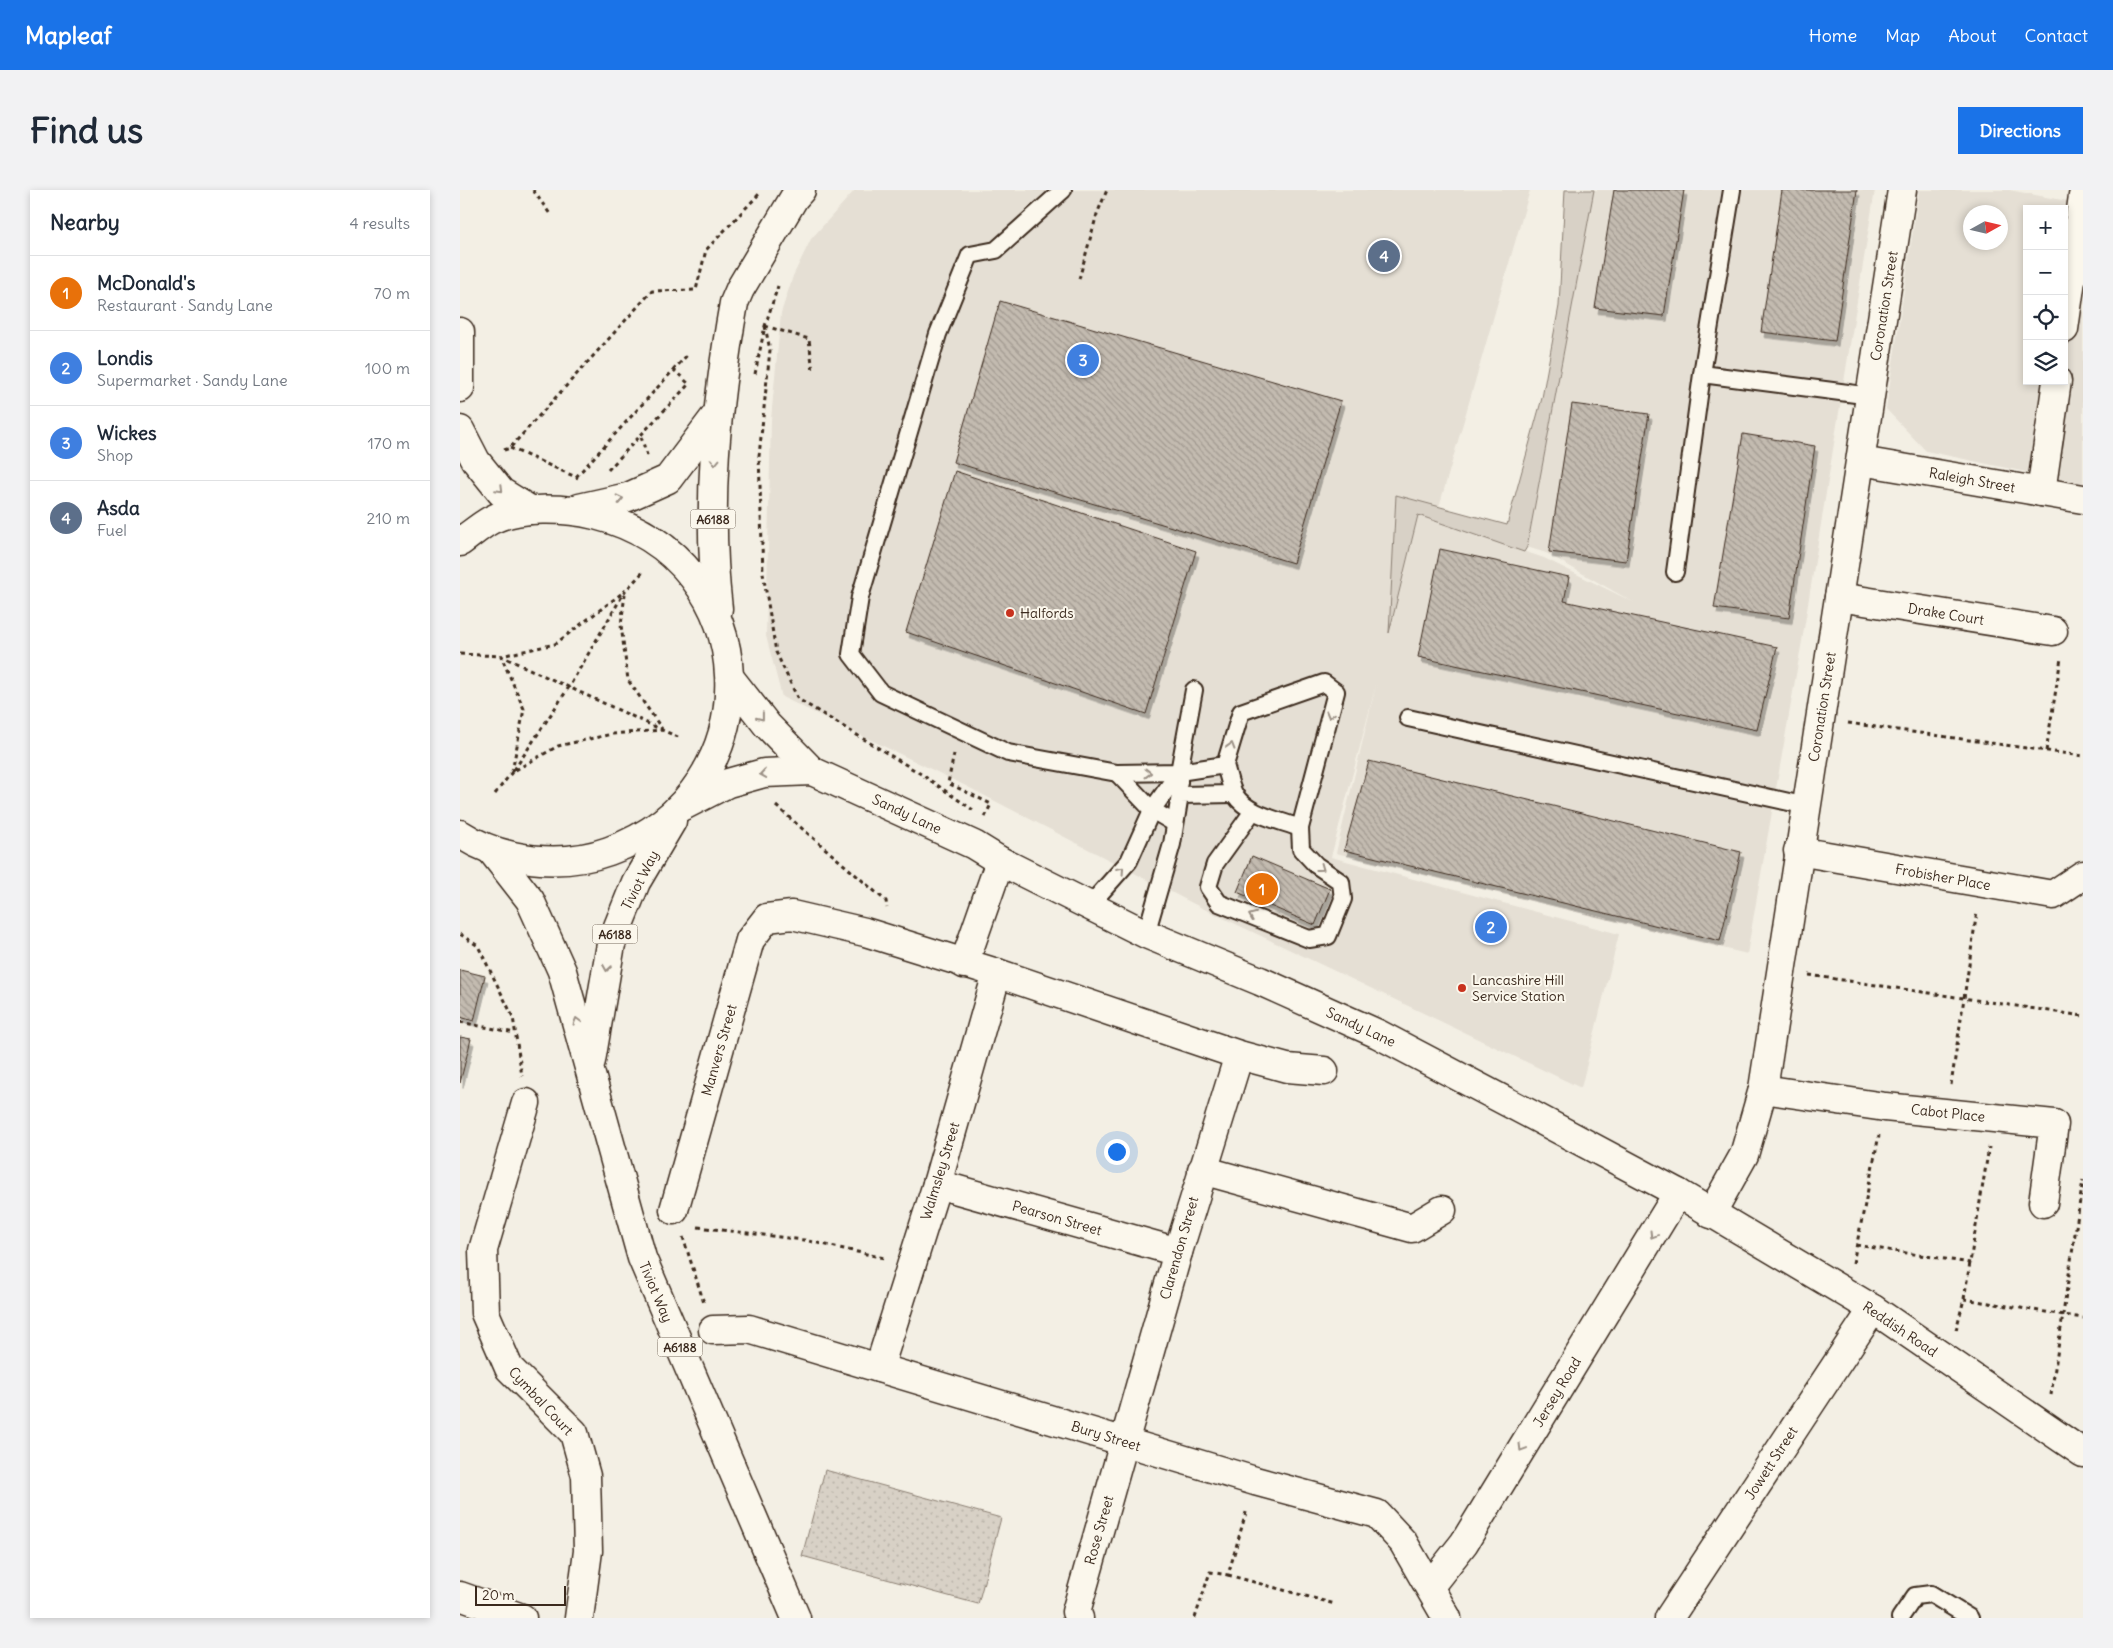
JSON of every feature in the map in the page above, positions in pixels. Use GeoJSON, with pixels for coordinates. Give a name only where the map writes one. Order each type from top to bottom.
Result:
{"type":"FeatureCollection","features":[{"type":"Feature","properties":{"kind":"street","name":"A6188"},"geometry":{"type":"LineString","coordinates":[[719,623],[714,572],[717,414],[734,303],[740,289],[794,198],[802,190]]}},
{"type":"Feature","properties":{"kind":"street","name":"Coronation Street"},"geometry":{"type":"LineString","coordinates":[[1711,1214],[1744,1155],[1763,1089],[1798,851],[1861,461],[1902,190]]}},
{"type":"Feature","properties":{"kind":"street"},"geometry":{"type":"LineString","coordinates":[[2068,300],[2083,196]]}},
{"type":"Feature","properties":{"kind":"street"},"geometry":{"type":"LineString","coordinates":[[460,332],[460,388]]}},
{"type":"Feature","properties":{"kind":"street"},"geometry":{"type":"LineString","coordinates":[[2041,492],[2056,385]]}},
{"type":"Feature","properties":{"kind":"street","name":"A6188"},"geometry":{"type":"LineString","coordinates":[[572,509],[628,497],[668,479],[717,414]]}},
{"type":"Feature","properties":{"kind":"street"},"geometry":{"type":"LineString","coordinates":[[460,430],[476,461],[501,492],[530,510]]}},
{"type":"Feature","properties":{"kind":"street","name":"Raleigh Street"},"geometry":{"type":"LineString","coordinates":[[1861,461],[2083,499]]}},
{"type":"Feature","properties":{"kind":"street"},"geometry":{"type":"LineString","coordinates":[[460,542],[491,520],[530,510],[572,509],[619,521],[662,545],[696,580],[719,623],[727,650],[730,678],[725,728],[706,774],[680,809],[636,842],[589,858],[540,861],[491,850],[460,834]]}},
{"type":"Feature","properties":{"kind":"street","name":"Drake Court"},"geometry":{"type":"LineString","coordinates":[[1839,596],[2058,641]]}},
{"type":"Feature","properties":{"kind":"street","name":"Sandy Lane"},"geometry":{"type":"LineString","coordinates":[[730,678],[767,725],[812,771],[974,845],[1000,861],[1146,934],[1251,977],[1378,1034],[1678,1193],[1711,1214]]}},
{"type":"Feature","properties":{"kind":"street","name":"Sandy Lane"},"geometry":{"type":"LineString","coordinates":[[680,809],[728,783],[764,773],[812,771]]}},
{"type":"Feature","properties":{"kind":"street","name":"Tiviot Way"},"geometry":{"type":"LineString","coordinates":[[590,1068],[611,944],[636,882],[680,809]]}},
{"type":"Feature","properties":{"kind":"street","name":"Tiviot Way"},"geometry":{"type":"LineString","coordinates":[[491,850],[530,900],[562,971],[642,1258],[796,1618]]}},
{"type":"Feature","properties":{"kind":"street","name":"Frobisher Place"},"geometry":{"type":"LineString","coordinates":[[1798,851],[2053,895],[2083,875]]}},
{"type":"Feature","properties":{"kind":"street"},"geometry":{"type":"LineString","coordinates":[[964,964],[1000,861]]}},
{"type":"Feature","properties":{"kind":"street","name":"Manvers Street"},"geometry":{"type":"LineString","coordinates":[[677,1218],[750,940],[767,918],[792,914],[896,941]]}},
{"type":"Feature","properties":{"kind":"street"},"geometry":{"type":"LineString","coordinates":[[896,941],[1239,1055],[1287,1068],[1324,1071]]}},
{"type":"Feature","properties":{"kind":"street","name":"Walmsley Street"},"geometry":{"type":"LineString","coordinates":[[878,1368],[937,1184],[997,973]]}},
{"type":"Feature","properties":{"kind":"street","name":"Clarendon Street"},"geometry":{"type":"LineString","coordinates":[[1124,1442],[1202,1170],[1239,1055]]}},
{"type":"Feature","properties":{"kind":"street","name":"Cabot Place"},"geometry":{"type":"LineString","coordinates":[[1763,1089],[1885,1107],[2054,1124],[2043,1203]]}},
{"type":"Feature","properties":{"kind":"street","name":"Cymbal Court"},"geometry":{"type":"LineString","coordinates":[[526,1103],[483,1250],[485,1313],[509,1368],[574,1433],[586,1476],[588,1542],[579,1618]]}},
{"type":"Feature","properties":{"kind":"street"},"geometry":{"type":"LineString","coordinates":[[1202,1170],[1412,1228],[1442,1210]]}},
{"type":"Feature","properties":{"kind":"street","name":"Pearson Street"},"geometry":{"type":"LineString","coordinates":[[937,1184],[1178,1252]]}},
{"type":"Feature","properties":{"kind":"street","name":"Jersey Road"},"geometry":{"type":"LineString","coordinates":[[1430,1586],[1464,1543],[1678,1193]]}},
{"type":"Feature","properties":{"kind":"street","name":"Reddish Road"},"geometry":{"type":"LineString","coordinates":[[1711,1214],[1872,1309],[2083,1453]]}},
{"type":"Feature","properties":{"kind":"street","name":"Jowett Street"},"geometry":{"type":"LineString","coordinates":[[1668,1618],[1872,1309]]}},
{"type":"Feature","properties":{"kind":"street","name":"Bury Street"},"geometry":{"type":"LineString","coordinates":[[713,1330],[749,1329],[1255,1481],[1378,1514],[1403,1542],[1447,1618]]}},
{"type":"Feature","properties":{"kind":"street","name":"Rose Street"},"geometry":{"type":"LineString","coordinates":[[1079,1618],[1076,1612],[1124,1442]]}},
{"type":"Feature","properties":{"kind":"street"},"geometry":{"type":"LineString","coordinates":[[460,1596],[522,1618]]}},
{"type":"Feature","properties":{"kind":"lane"},"geometry":{"type":"LineString","coordinates":[[1064,190],[996,250],[970,255],[938,334],[860,597],[851,654],[881,693],[959,732],[1008,753],[1117,773],[1179,772],[1225,765]]}},
{"type":"Feature","properties":{"kind":"lane"},"geometry":{"type":"LineString","coordinates":[[1675,572],[1702,374],[1732,190]]}},
{"type":"Feature","properties":{"kind":"lane"},"geometry":{"type":"LineString","coordinates":[[1702,374],[1871,396]]}},
{"type":"Feature","properties":{"kind":"lane"},"geometry":{"type":"LineString","coordinates":[[1253,811],[1216,864],[1208,887],[1219,903],[1309,939],[1328,936],[1343,899],[1341,882],[1316,865],[1301,849],[1300,828],[1336,692],[1324,683],[1241,712],[1225,765],[1234,794],[1253,811],[1300,828]]}},
{"type":"Feature","properties":{"kind":"lane"},"geometry":{"type":"LineString","coordinates":[[1146,934],[1172,844],[1180,795],[1179,772],[1194,690]]}},
{"type":"Feature","properties":{"kind":"lane"},"geometry":{"type":"LineString","coordinates":[[1408,718],[1806,806]]}},
{"type":"Feature","properties":{"kind":"lane"},"geometry":{"type":"LineString","coordinates":[[1088,906],[1129,861],[1152,810],[1179,772]]}},
{"type":"Feature","properties":{"kind":"lane"},"geometry":{"type":"LineString","coordinates":[[1117,773],[1152,810],[1174,823]]}},
{"type":"Feature","properties":{"kind":"lane"},"geometry":{"type":"LineString","coordinates":[[1180,795],[1234,794]]}},
{"type":"Feature","properties":{"kind":"lane"},"geometry":{"type":"LineString","coordinates":[[1900,1618],[1915,1596],[1930,1594],[1970,1618]]}},
{"type":"Feature","properties":{"kind":"path"},"geometry":{"type":"LineString","coordinates":[[532,190],[550,214]]}},
{"type":"Feature","properties":{"kind":"path"},"geometry":{"type":"LineString","coordinates":[[476,461],[510,448],[652,291],[696,290],[706,250],[763,190]]}},
{"type":"Feature","properties":{"kind":"path"},"geometry":{"type":"LineString","coordinates":[[1079,278],[1096,214],[1106,190]]}},
{"type":"Feature","properties":{"kind":"path"},"geometry":{"type":"LineString","coordinates":[[813,372],[809,339],[765,326],[770,350],[759,456],[760,486],[763,573],[776,652],[798,699],[921,774],[985,818],[991,804],[948,783],[959,732]]}},
{"type":"Feature","properties":{"kind":"path"},"geometry":{"type":"LineString","coordinates":[[576,477],[689,353]]}},
{"type":"Feature","properties":{"kind":"path"},"geometry":{"type":"LineString","coordinates":[[625,453],[688,384],[673,369]]}},
{"type":"Feature","properties":{"kind":"path"},"geometry":{"type":"LineString","coordinates":[[641,437],[650,462]]}},
{"type":"Feature","properties":{"kind":"path"},"geometry":{"type":"LineString","coordinates":[[510,448],[585,480]]}},
{"type":"Feature","properties":{"kind":"path"},"geometry":{"type":"LineString","coordinates":[[460,654],[501,656],[555,644],[625,591],[649,564]]}},
{"type":"Feature","properties":{"kind":"path"},"geometry":{"type":"LineString","coordinates":[[495,794],[569,687],[625,591]]}},
{"type":"Feature","properties":{"kind":"path"},"geometry":{"type":"LineString","coordinates":[[625,591],[621,625],[628,680],[662,730]]}},
{"type":"Feature","properties":{"kind":"path"},"geometry":{"type":"LineString","coordinates":[[2046,751],[2058,641]]}},
{"type":"Feature","properties":{"kind":"path"},"geometry":{"type":"LineString","coordinates":[[501,656],[678,737]]}},
{"type":"Feature","properties":{"kind":"path"},"geometry":{"type":"LineString","coordinates":[[501,656],[524,709],[512,772]]}},
{"type":"Feature","properties":{"kind":"path"},"geometry":{"type":"LineString","coordinates":[[1820,719],[2083,756]]}},
{"type":"Feature","properties":{"kind":"path"},"geometry":{"type":"LineString","coordinates":[[512,772],[558,746],[612,734],[662,730]]}},
{"type":"Feature","properties":{"kind":"path"},"geometry":{"type":"LineString","coordinates":[[776,806],[886,901],[896,941]]}},
{"type":"Feature","properties":{"kind":"path"},"geometry":{"type":"LineString","coordinates":[[1947,1113],[1981,883]]}},
{"type":"Feature","properties":{"kind":"path"},"geometry":{"type":"LineString","coordinates":[[460,934],[478,946],[512,1017],[526,1103]]}},
{"type":"Feature","properties":{"kind":"path"},"geometry":{"type":"LineString","coordinates":[[1781,970],[2083,1016]]}},
{"type":"Feature","properties":{"kind":"path"},"geometry":{"type":"LineString","coordinates":[[460,1022],[515,1033]]}},
{"type":"Feature","properties":{"kind":"path"},"geometry":{"type":"LineString","coordinates":[[1846,1293],[1885,1107]]}},
{"type":"Feature","properties":{"kind":"path"},"geometry":{"type":"LineString","coordinates":[[1949,1362],[1964,1299],[1994,1118]]}},
{"type":"Feature","properties":{"kind":"path"},"geometry":{"type":"LineString","coordinates":[[2046,1427],[2083,1180]]}},
{"type":"Feature","properties":{"kind":"path"},"geometry":{"type":"LineString","coordinates":[[713,1330],[677,1218],[804,1240],[912,1264]]}},
{"type":"Feature","properties":{"kind":"path"},"geometry":{"type":"LineString","coordinates":[[1856,1245],[1970,1263]]}},
{"type":"Feature","properties":{"kind":"path"},"geometry":{"type":"LineString","coordinates":[[1964,1299],[2083,1318]]}},
{"type":"Feature","properties":{"kind":"path"},"geometry":{"type":"LineString","coordinates":[[1228,1575],[1255,1481]]}},
{"type":"Feature","properties":{"kind":"path"},"geometry":{"type":"LineString","coordinates":[[1195,1618],[1210,1572],[1228,1575],[1335,1604]]}},
{"type":"Feature","properties":{"kind":"shaded area"},"geometry":{"type":"Polygon","coordinates":[[[855,190],[1530,190],[1439,507],[1396,495],[1391,627],[1418,515],[1544,558],[1633,602],[1546,553],[1527,547],[1594,190],[1875,190],[1803,635],[1747,954],[1336,853],[1376,685],[1331,857],[1619,934],[1581,1088],[1200,907],[966,786],[782,697],[766,636],[771,419],[781,313],[793,276],[811,239],[855,190]]]}},
{"type":"Feature","properties":{"kind":"shaded area"},"geometry":{"type":"Polygon","coordinates":[[[1565,190],[1594,190],[1527,547],[1524,552],[1418,515],[1389,633],[1396,495],[1507,525],[1542,398],[1559,306],[1565,190]]]}},
{"type":"Feature","properties":{"kind":"shaded area"},"geometry":{"type":"Polygon","coordinates":[[[1919,190],[2009,190],[2083,204],[2083,484],[1926,451],[1886,409],[1919,190]]]}},
{"type":"Feature","properties":{"kind":"shaded area"},"geometry":{"type":"Polygon","coordinates":[[[825,1470],[1001,1518],[978,1604],[802,1556],[825,1470]]]}},
{"type":"Feature","properties":{"kind":"building"},"geometry":{"type":"Polygon","coordinates":[[[1614,190],[1684,190],[1664,316],[1595,308],[1614,190]]]}},
{"type":"Feature","properties":{"kind":"building"},"geometry":{"type":"Polygon","coordinates":[[[1782,190],[1857,190],[1835,341],[1761,332],[1782,190]]]}},
{"type":"Feature","properties":{"kind":"building"},"geometry":{"type":"Polygon","coordinates":[[[1000,301],[1341,401],[1293,563],[953,462],[1000,301]]]}},
{"type":"Feature","properties":{"kind":"building"},"geometry":{"type":"Polygon","coordinates":[[[1572,404],[1649,414],[1626,561],[1549,552],[1572,404]]]}},
{"type":"Feature","properties":{"kind":"building"},"geometry":{"type":"Polygon","coordinates":[[[1743,434],[1815,446],[1789,618],[1714,608],[1743,434]]]}},
{"type":"Feature","properties":{"kind":"building"},"geometry":{"type":"Polygon","coordinates":[[[955,471],[1196,551],[1146,714],[906,632],[955,471]]]}},
{"type":"Feature","properties":{"kind":"building"},"geometry":{"type":"Polygon","coordinates":[[[1440,549],[1569,577],[1564,601],[1777,647],[1757,730],[1418,657],[1440,549]]]}},
{"type":"Feature","properties":{"kind":"building"},"geometry":{"type":"Polygon","coordinates":[[[1369,761],[1741,852],[1720,941],[1344,850],[1369,761]]]}},
{"type":"Feature","properties":{"kind":"building"},"geometry":{"type":"Polygon","coordinates":[[[1252,856],[1330,889],[1315,925],[1237,892],[1252,856]]]}},
{"type":"Feature","properties":{"kind":"building"},"geometry":{"type":"Polygon","coordinates":[[[460,970],[485,976],[474,1021],[460,1017],[460,970]]]}},
{"type":"Feature","properties":{"kind":"building"},"geometry":{"type":"Polygon","coordinates":[[[460,1037],[471,1039],[460,1083],[460,1037]]]}},
{"type":"Feature","properties":{"kind":"place","name":"Asda"},"geometry":{"type":"Point","coordinates":[1384,256]}},
{"type":"Feature","properties":{"kind":"place","name":"Wickes"},"geometry":{"type":"Point","coordinates":[1083,360]}},
{"type":"Feature","properties":{"kind":"place","name":"Halfords"},"geometry":{"type":"Point","coordinates":[1010,613]}},
{"type":"Feature","properties":{"kind":"place","name":"McDonald's"},"geometry":{"type":"Point","coordinates":[1262,889]}},
{"type":"Feature","properties":{"kind":"place","name":"Londis"},"geometry":{"type":"Point","coordinates":[1491,927]}},
{"type":"Feature","properties":{"kind":"place","name":"Lancashire Hill Service Station"},"geometry":{"type":"Point","coordinates":[1462,988]}}]}
